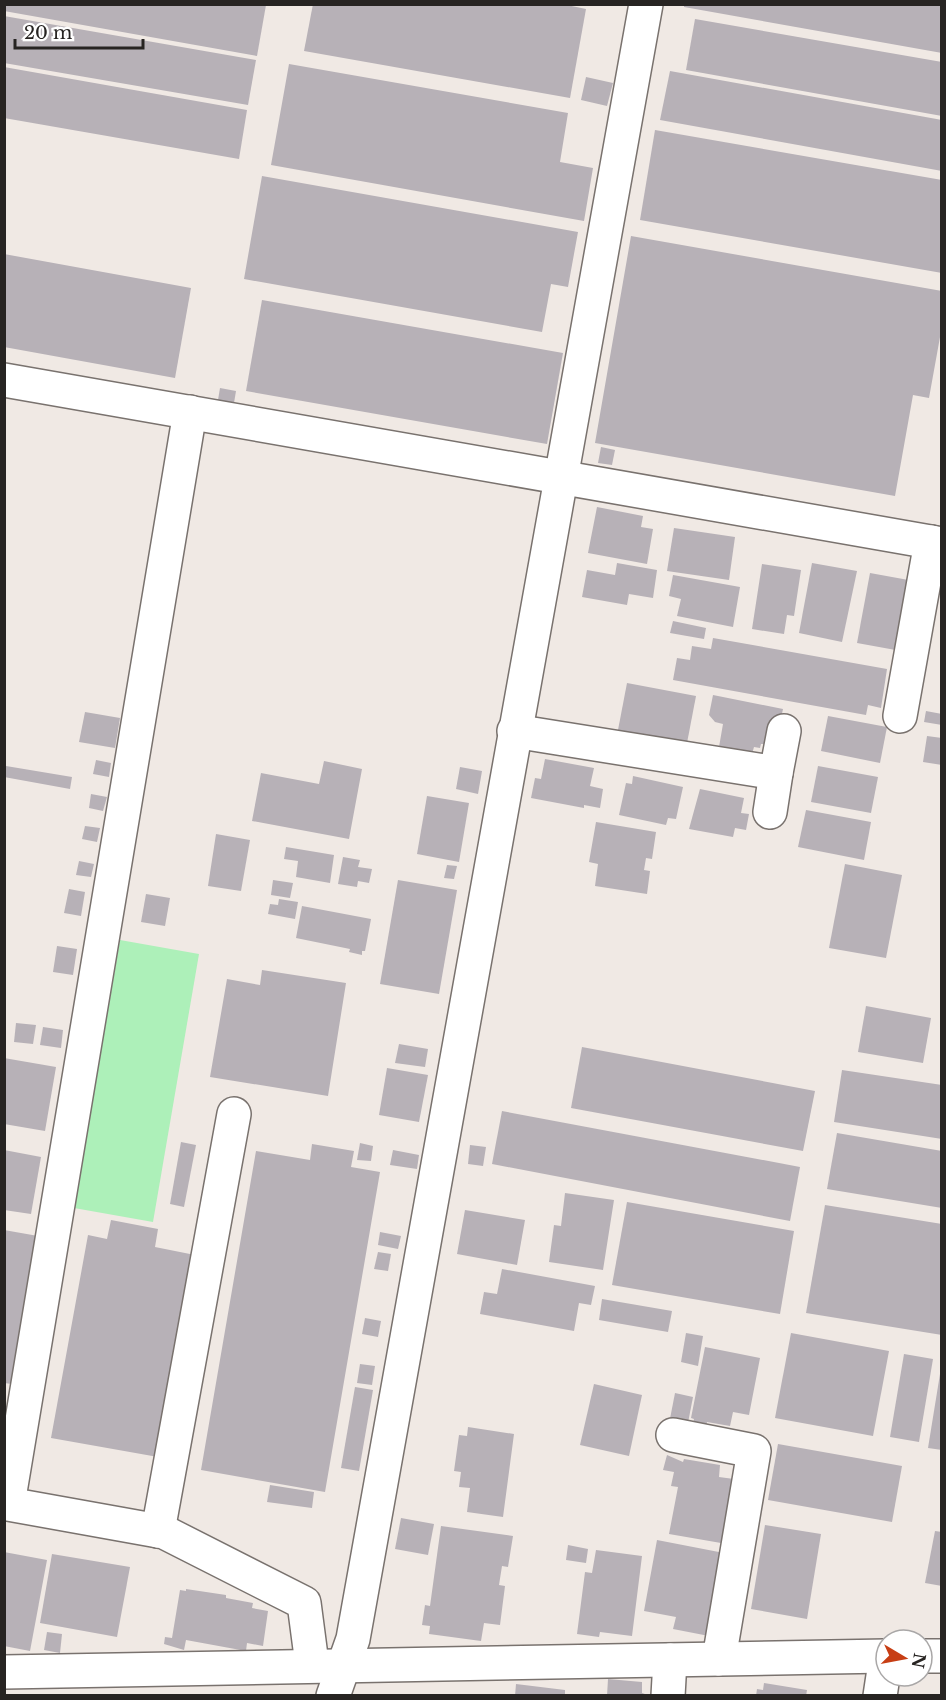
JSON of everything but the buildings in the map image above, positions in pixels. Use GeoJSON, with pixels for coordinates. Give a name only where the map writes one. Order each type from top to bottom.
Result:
{"type":"FeatureCollection","features":[{"type":"Feature","properties":{"kind":"street"},"geometry":{"type":"LineString","coordinates":[[333,1695],[353,1639],[646,4]]}},
{"type":"Feature","properties":{"kind":"street"},"geometry":{"type":"LineString","coordinates":[[4,380],[936,543],[900,716]]}},
{"type":"Feature","properties":{"kind":"street"},"geometry":{"type":"LineString","coordinates":[[190,412],[8,1504],[158,1531],[304,1603],[312,1664]]}},
{"type":"Feature","properties":{"kind":"street"},"geometry":{"type":"LineString","coordinates":[[514,731],[776,772]]}},
{"type":"Feature","properties":{"kind":"street"},"geometry":{"type":"LineString","coordinates":[[770,812],[783,731]]}},
{"type":"Feature","properties":{"kind":"street"},"geometry":{"type":"LineString","coordinates":[[158,1531],[234,1114]]}},
{"type":"Feature","properties":{"kind":"street"},"geometry":{"type":"LineString","coordinates":[[673,1435],[754,1451],[719,1659]]}},
{"type":"Feature","properties":{"kind":"street"},"geometry":{"type":"LineString","coordinates":[[4,1672],[312,1664],[874,1656]]}},
{"type":"Feature","properties":{"kind":"street"},"geometry":{"type":"LineString","coordinates":[[668,1695],[670,1660]]}},
{"type":"Feature","properties":{"kind":"green space"},"geometry":{"type":"Polygon","coordinates":[[[120,940],[199,954],[153,1222],[74,1208],[120,940]]]}}]}
